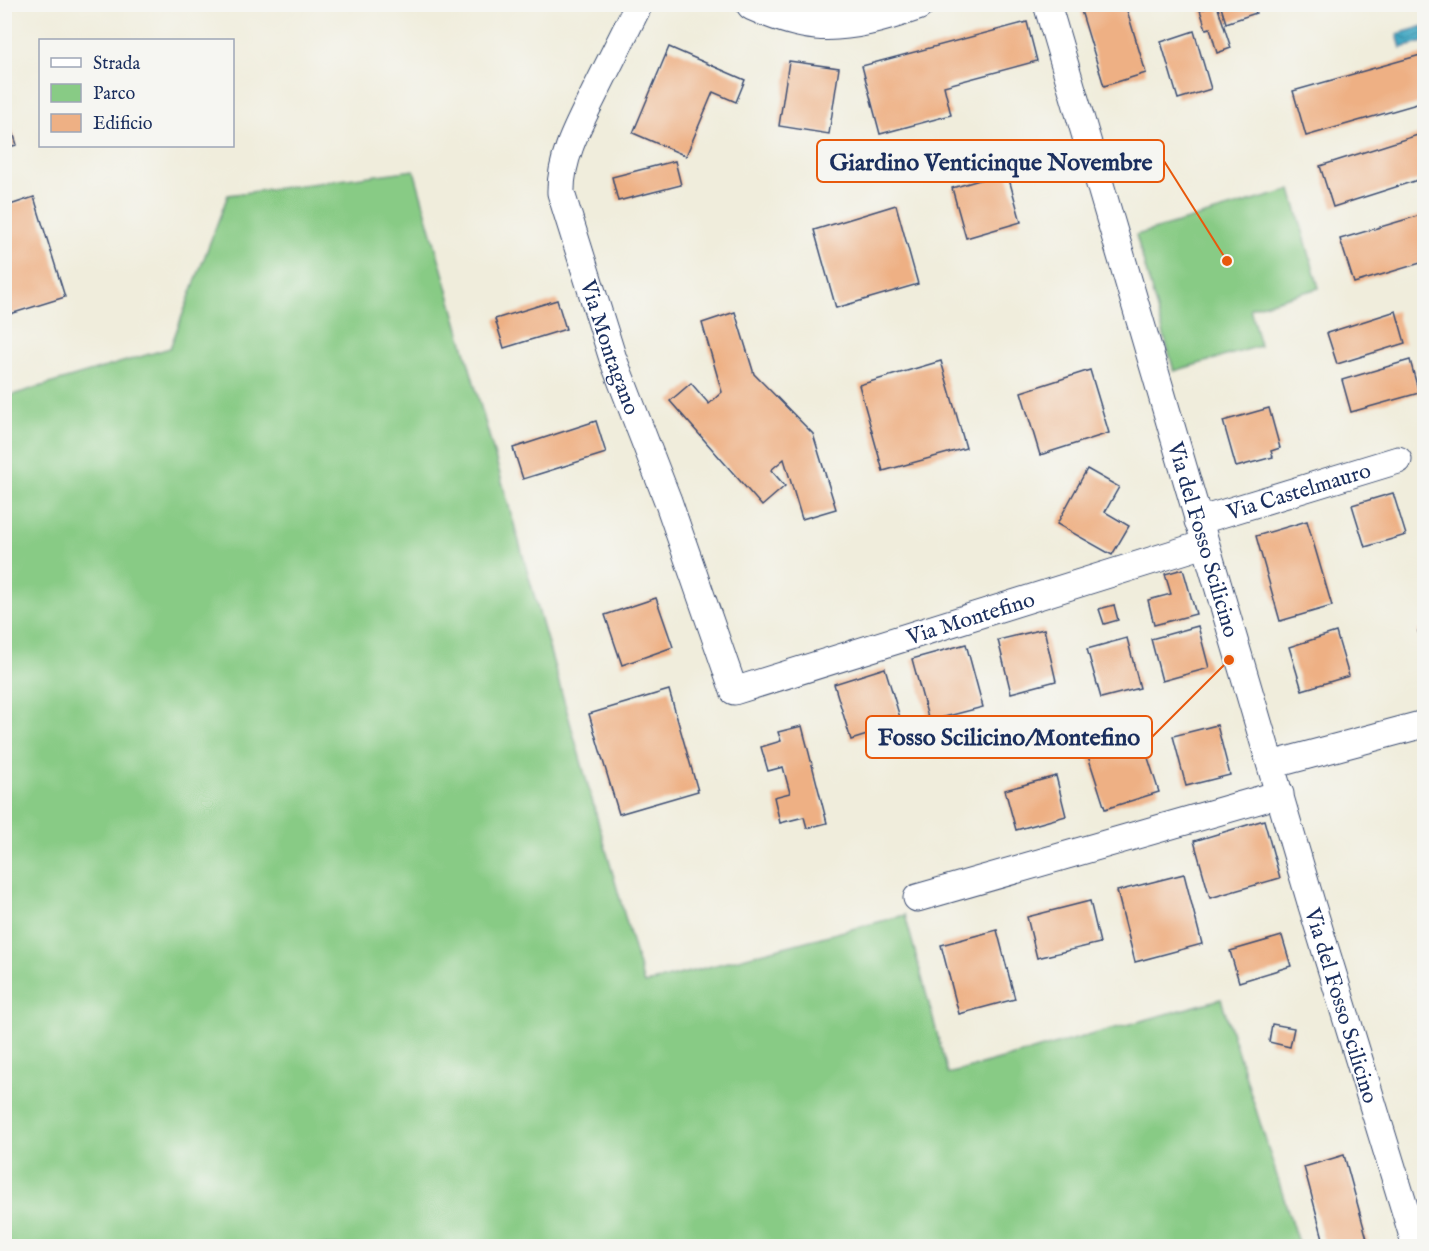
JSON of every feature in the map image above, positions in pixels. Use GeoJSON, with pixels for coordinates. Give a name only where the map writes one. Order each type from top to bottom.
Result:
{"type":"FeatureCollection","features":[{"type":"Feature","properties":{"kind":"street","name":"Via Montagano"},"geometry":{"type":"LineString","coordinates":[[639,4],[580,124],[564,163],[561,193],[613,358],[668,501],[734,691]]}},
{"type":"Feature","properties":{"kind":"street"},"geometry":{"type":"LineString","coordinates":[[753,4],[787,17],[827,23],[871,18],[916,4]]}},
{"type":"Feature","properties":{"kind":"street","name":"Via del Fosso Scilicino"},"geometry":{"type":"LineString","coordinates":[[1047,4],[1202,533],[1416,1246]]}},
{"type":"Feature","properties":{"kind":"street","name":"Via Castelmauro"},"geometry":{"type":"LineString","coordinates":[[1202,533],[1398,460]]}},
{"type":"Feature","properties":{"kind":"street","name":"Via Montefino"},"geometry":{"type":"LineString","coordinates":[[734,691],[1202,533]]}},
{"type":"Feature","properties":{"kind":"street"},"geometry":{"type":"LineString","coordinates":[[1271,765],[1425,724]]}},
{"type":"Feature","properties":{"kind":"street"},"geometry":{"type":"LineString","coordinates":[[916,898],[1280,794]]}},
{"type":"Feature","properties":{"kind":"green space"},"geometry":{"type":"Polygon","coordinates":[[[414,170],[644,984],[905,915],[948,1074],[1221,999],[1299,1246],[5,1246],[5,397],[170,348],[228,195],[414,170]]]}},
{"type":"Feature","properties":{"kind":"green space"},"geometry":{"type":"Polygon","coordinates":[[[1291,190],[1319,288],[1250,308],[1260,346],[1174,371],[1136,235],[1291,190]]]}},
{"type":"Feature","properties":{"kind":"water"},"geometry":{"type":"Polygon","coordinates":[[[1424,26],[1424,42],[1401,48],[1397,34],[1424,26]]]}},
{"type":"Feature","properties":{"kind":"building"},"geometry":{"type":"Polygon","coordinates":[[[1079,4],[1125,4],[1146,73],[1104,86],[1079,4]]]}},
{"type":"Feature","properties":{"kind":"building"},"geometry":{"type":"Polygon","coordinates":[[[1220,4],[1254,4],[1256,13],[1226,23],[1220,4]]]}},
{"type":"Feature","properties":{"kind":"building"},"geometry":{"type":"Polygon","coordinates":[[[1217,5],[1231,48],[1217,53],[1210,28],[1206,29],[1200,10],[1217,5]]]}},
{"type":"Feature","properties":{"kind":"building"},"geometry":{"type":"Polygon","coordinates":[[[1027,22],[1037,61],[944,86],[951,115],[880,134],[862,66],[1027,22]]]}},
{"type":"Feature","properties":{"kind":"building"},"geometry":{"type":"Polygon","coordinates":[[[1194,31],[1211,89],[1178,99],[1161,42],[1194,31]]]}},
{"type":"Feature","properties":{"kind":"building"},"geometry":{"type":"Polygon","coordinates":[[[669,47],[745,80],[736,102],[713,92],[686,156],[633,133],[669,47]]]}},
{"type":"Feature","properties":{"kind":"building"},"geometry":{"type":"Polygon","coordinates":[[[1424,54],[1424,102],[1306,136],[1293,91],[1424,54]]]}},
{"type":"Feature","properties":{"kind":"building"},"geometry":{"type":"Polygon","coordinates":[[[789,61],[839,68],[829,134],[779,126],[789,61]]]}},
{"type":"Feature","properties":{"kind":"building"},"geometry":{"type":"Polygon","coordinates":[[[4,104],[17,145],[4,148],[4,104]]]}},
{"type":"Feature","properties":{"kind":"building"},"geometry":{"type":"Polygon","coordinates":[[[1424,133],[1424,178],[1333,207],[1320,166],[1424,133]]]}},
{"type":"Feature","properties":{"kind":"building"},"geometry":{"type":"Polygon","coordinates":[[[675,161],[681,185],[618,201],[612,177],[675,161]]]}},
{"type":"Feature","properties":{"kind":"building"},"geometry":{"type":"Polygon","coordinates":[[[1007,172],[1021,222],[966,238],[952,188],[1007,172]]]}},
{"type":"Feature","properties":{"kind":"building"},"geometry":{"type":"Polygon","coordinates":[[[34,197],[65,297],[4,316],[4,207],[34,197]]]}},
{"type":"Feature","properties":{"kind":"building"},"geometry":{"type":"Polygon","coordinates":[[[896,205],[918,284],[836,308],[814,230],[896,205]]]}},
{"type":"Feature","properties":{"kind":"building"},"geometry":{"type":"Polygon","coordinates":[[[1424,214],[1424,262],[1354,283],[1340,239],[1424,214]]]}},
{"type":"Feature","properties":{"kind":"building"},"geometry":{"type":"Polygon","coordinates":[[[557,300],[566,329],[504,348],[495,319],[557,300]]]}},
{"type":"Feature","properties":{"kind":"building"},"geometry":{"type":"Polygon","coordinates":[[[1396,311],[1405,343],[1337,364],[1327,333],[1396,311]]]}},
{"type":"Feature","properties":{"kind":"building"},"geometry":{"type":"Polygon","coordinates":[[[735,312],[754,374],[813,434],[836,509],[802,519],[784,459],[771,470],[785,486],[762,506],[670,401],[691,383],[709,404],[722,392],[702,323],[735,312]]]}},
{"type":"Feature","properties":{"kind":"building"},"geometry":{"type":"Polygon","coordinates":[[[1410,360],[1419,393],[1351,412],[1342,380],[1410,360]]]}},
{"type":"Feature","properties":{"kind":"building"},"geometry":{"type":"Polygon","coordinates":[[[941,361],[966,448],[883,471],[859,385],[941,361]]]}},
{"type":"Feature","properties":{"kind":"building"},"geometry":{"type":"Polygon","coordinates":[[[1090,370],[1109,433],[1040,455],[1021,392],[1090,370]]]}},
{"type":"Feature","properties":{"kind":"building"},"geometry":{"type":"Polygon","coordinates":[[[1269,408],[1280,448],[1271,451],[1273,457],[1236,467],[1223,421],[1269,408]]]}},
{"type":"Feature","properties":{"kind":"building"},"geometry":{"type":"Polygon","coordinates":[[[596,421],[606,453],[523,479],[513,448],[596,421]]]}},
{"type":"Feature","properties":{"kind":"building"},"geometry":{"type":"Polygon","coordinates":[[[1087,469],[1119,487],[1105,512],[1129,526],[1112,555],[1057,524],[1087,469]]]}},
{"type":"Feature","properties":{"kind":"building"},"geometry":{"type":"Polygon","coordinates":[[[1393,493],[1406,535],[1365,547],[1352,505],[1393,493]]]}},
{"type":"Feature","properties":{"kind":"building"},"geometry":{"type":"Polygon","coordinates":[[[1307,521],[1332,606],[1280,621],[1256,536],[1307,521]]]}},
{"type":"Feature","properties":{"kind":"building"},"geometry":{"type":"Polygon","coordinates":[[[1183,569],[1196,614],[1154,625],[1148,600],[1171,594],[1165,574],[1183,569]]]}},
{"type":"Feature","properties":{"kind":"building"},"geometry":{"type":"Polygon","coordinates":[[[656,598],[673,647],[622,665],[605,615],[656,598]]]}},
{"type":"Feature","properties":{"kind":"building"},"geometry":{"type":"Polygon","coordinates":[[[1114,605],[1118,620],[1104,624],[1099,609],[1114,605]]]}},
{"type":"Feature","properties":{"kind":"building"},"geometry":{"type":"Polygon","coordinates":[[[1198,626],[1209,668],[1162,681],[1151,639],[1198,626]]]}},
{"type":"Feature","properties":{"kind":"building"},"geometry":{"type":"Polygon","coordinates":[[[1044,629],[1056,681],[1011,693],[998,640],[1044,629]]]}},
{"type":"Feature","properties":{"kind":"building"},"geometry":{"type":"Polygon","coordinates":[[[1424,629],[1424,654],[1418,631],[1424,629]]]}},
{"type":"Feature","properties":{"kind":"building"},"geometry":{"type":"Polygon","coordinates":[[[1336,632],[1349,676],[1302,690],[1289,647],[1336,632]]]}},
{"type":"Feature","properties":{"kind":"building"},"geometry":{"type":"Polygon","coordinates":[[[1127,638],[1140,688],[1101,698],[1087,649],[1127,638]]]}},
{"type":"Feature","properties":{"kind":"building"},"geometry":{"type":"Polygon","coordinates":[[[966,644],[983,707],[929,721],[912,659],[966,644]]]}},
{"type":"Feature","properties":{"kind":"building"},"geometry":{"type":"Polygon","coordinates":[[[885,668],[902,724],[851,740],[834,684],[885,668]]]}},
{"type":"Feature","properties":{"kind":"building"},"geometry":{"type":"Polygon","coordinates":[[[669,690],[698,791],[619,814],[589,714],[669,690]]]}},
{"type":"Feature","properties":{"kind":"building"},"geometry":{"type":"Polygon","coordinates":[[[1217,725],[1230,775],[1186,786],[1173,736],[1217,725]]]}},
{"type":"Feature","properties":{"kind":"building"},"geometry":{"type":"Polygon","coordinates":[[[802,726],[827,823],[807,828],[804,817],[780,823],[774,797],[790,793],[783,767],[768,771],[761,747],[781,741],[778,732],[802,726]]]}},
{"type":"Feature","properties":{"kind":"building"},"geometry":{"type":"Polygon","coordinates":[[[1142,739],[1159,792],[1105,809],[1088,756],[1142,739]]]}},
{"type":"Feature","properties":{"kind":"building"},"geometry":{"type":"Polygon","coordinates":[[[1056,776],[1066,816],[1016,830],[1005,790],[1056,776]]]}},
{"type":"Feature","properties":{"kind":"building"},"geometry":{"type":"Polygon","coordinates":[[[1264,820],[1280,878],[1210,898],[1194,841],[1264,820]]]}},
{"type":"Feature","properties":{"kind":"building"},"geometry":{"type":"Polygon","coordinates":[[[1184,874],[1202,944],[1135,962],[1117,891],[1184,874]]]}},
{"type":"Feature","properties":{"kind":"building"},"geometry":{"type":"Polygon","coordinates":[[[1090,901],[1100,943],[1037,958],[1027,917],[1090,901]]]}},
{"type":"Feature","properties":{"kind":"building"},"geometry":{"type":"Polygon","coordinates":[[[997,930],[1015,999],[959,1014],[941,945],[997,930]]]}},
{"type":"Feature","properties":{"kind":"building"},"geometry":{"type":"Polygon","coordinates":[[[1282,936],[1291,966],[1239,982],[1230,951],[1282,936]]]}},
{"type":"Feature","properties":{"kind":"building"},"geometry":{"type":"Polygon","coordinates":[[[1272,1024],[1294,1028],[1290,1047],[1269,1042],[1272,1024]]]}},
{"type":"Feature","properties":{"kind":"building"},"geometry":{"type":"Polygon","coordinates":[[[1344,1155],[1369,1246],[1325,1246],[1304,1167],[1344,1155]]]}},
{"type":"Feature","properties":{"kind":"place","name":"Giardino Venticinque Novembre"},"geometry":{"type":"Point","coordinates":[1227,261]}},
{"type":"Feature","properties":{"kind":"place","name":"Fosso Scilicino/Montefino"},"geometry":{"type":"Point","coordinates":[1229,660]}}]}
